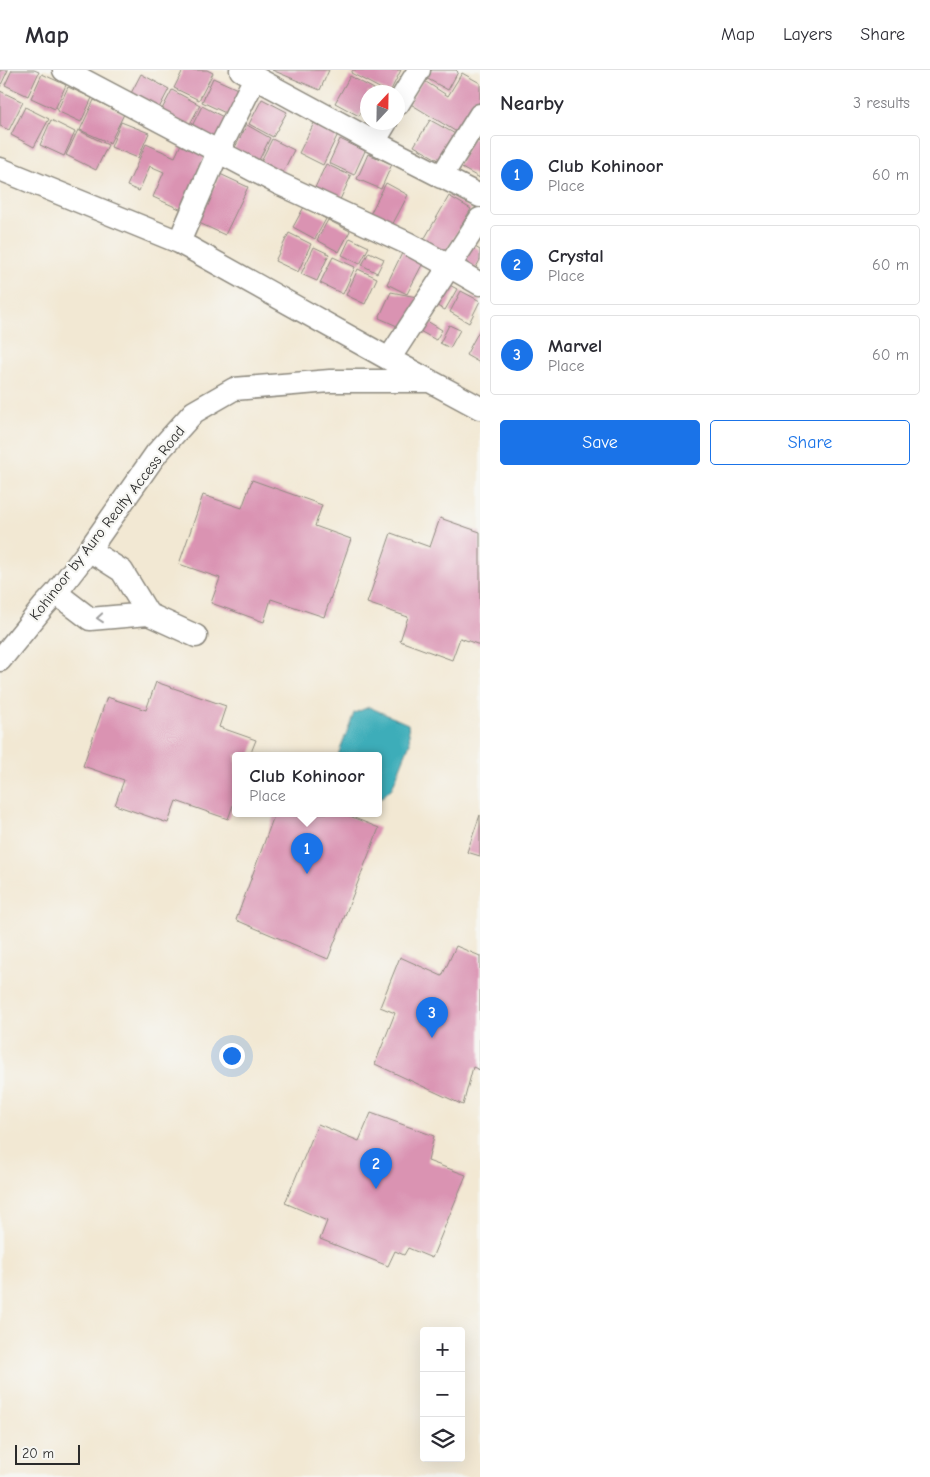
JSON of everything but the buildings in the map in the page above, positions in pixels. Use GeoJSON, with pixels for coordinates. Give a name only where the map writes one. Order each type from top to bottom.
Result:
{"type":"FeatureCollection","features":[{"type":"Feature","properties":{"kind":"street"},"geometry":{"type":"LineString","coordinates":[[64,70],[278,183],[407,243],[480,284]]}},
{"type":"Feature","properties":{"kind":"street"},"geometry":{"type":"LineString","coordinates":[[405,91],[416,71]]}},
{"type":"Feature","properties":{"kind":"street"},"geometry":{"type":"LineString","coordinates":[[179,242],[218,152],[248,73],[374,142],[480,196]]}},
{"type":"Feature","properties":{"kind":"street"},"geometry":{"type":"LineString","coordinates":[[441,177],[480,115]]}},
{"type":"Feature","properties":{"kind":"street"},"geometry":{"type":"LineString","coordinates":[[374,142],[381,130]]}},
{"type":"Feature","properties":{"kind":"street"},"geometry":{"type":"LineString","coordinates":[[0,169],[179,242],[480,408]]}},
{"type":"Feature","properties":{"kind":"street"},"geometry":{"type":"LineString","coordinates":[[389,359],[480,219]]}},
{"type":"Feature","properties":{"kind":"street","name":"Kohinoor by Auro Realty Access Road"},"geometry":{"type":"LineString","coordinates":[[0,660],[89,550],[156,454],[194,412],[234,389],[330,381],[430,381]]}},
{"type":"Feature","properties":{"kind":"street"},"geometry":{"type":"LineString","coordinates":[[89,550],[122,571],[148,614]]}},
{"type":"Feature","properties":{"kind":"street"},"geometry":{"type":"LineString","coordinates":[[56,593],[90,619],[148,614],[196,636]]}},
{"type":"Feature","properties":{"kind":"water"},"geometry":{"type":"Polygon","coordinates":[[[369,707],[408,724],[410,743],[392,788],[382,797],[382,752],[339,752],[354,713],[369,707]]]}},
{"type":"Feature","properties":{"kind":"place","name":"Club Kohinoor"},"geometry":{"type":"Point","coordinates":[307,874]}},
{"type":"Feature","properties":{"kind":"place","name":"Marvel"},"geometry":{"type":"Point","coordinates":[432,1038]}},
{"type":"Feature","properties":{"kind":"place","name":"Crystal"},"geometry":{"type":"Point","coordinates":[376,1189]}}]}
